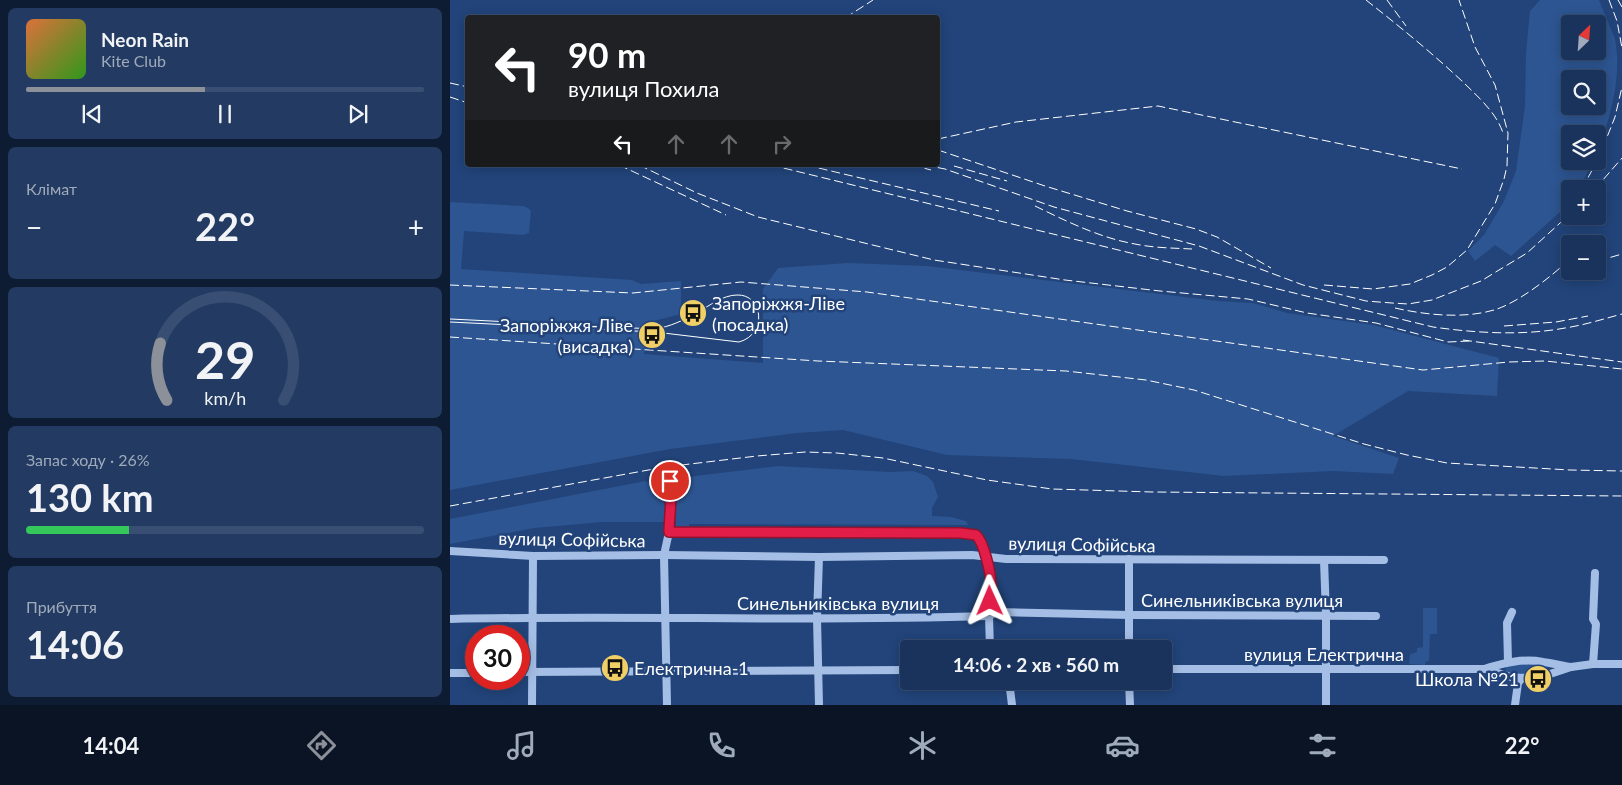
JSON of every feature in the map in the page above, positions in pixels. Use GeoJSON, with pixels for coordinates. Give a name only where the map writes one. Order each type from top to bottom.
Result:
{"type":"FeatureCollection","features":[{"type":"Feature","properties":{"kind":"street"},"geometry":{"type":"LineString","coordinates":[[667,705],[667,618],[664,555],[669,532],[672,485],[670,481]]}},
{"type":"Feature","properties":{"kind":"street"},"geometry":{"type":"LineString","coordinates":[[669,532],[972,534],[979,537],[986,556],[992,585],[989,616],[990,640]]}},
{"type":"Feature","properties":{"kind":"street","name":"вулиця Софійська"},"geometry":{"type":"LineString","coordinates":[[450,551],[533,556],[819,557],[972,554],[1006,559],[1384,560]]}},
{"type":"Feature","properties":{"kind":"street"},"geometry":{"type":"LineString","coordinates":[[532,705],[533,556]]}},
{"type":"Feature","properties":{"kind":"street"},"geometry":{"type":"LineString","coordinates":[[819,557],[817,618],[819,705]]}},
{"type":"Feature","properties":{"kind":"street"},"geometry":{"type":"LineString","coordinates":[[1129,559],[1129,640]]}},
{"type":"Feature","properties":{"kind":"street"},"geometry":{"type":"LineString","coordinates":[[1324,560],[1326,705]]}},
{"type":"Feature","properties":{"kind":"street"},"geometry":{"type":"LineString","coordinates":[[1593,664],[1596,624],[1593,619],[1595,573]]}},
{"type":"Feature","properties":{"kind":"street","name":"Синельниківська вулиця"},"geometry":{"type":"LineString","coordinates":[[450,619],[532,617],[904,619],[989,616],[997,612],[1130,615],[1376,616]]}},
{"type":"Feature","properties":{"kind":"street"},"geometry":{"type":"LineString","coordinates":[[1505,675],[1502,672],[1506,662],[1507,623],[1512,612]]}},
{"type":"Feature","properties":{"kind":"street","name":"вулиця Електрична"},"geometry":{"type":"LineString","coordinates":[[1172,669],[1484,668],[1506,662],[1526,660],[1571,667]]}},
{"type":"Feature","properties":{"kind":"street"},"geometry":{"type":"LineString","coordinates":[[1548,663],[1551,666],[1549,675]]}},
{"type":"Feature","properties":{"kind":"street","name":"вулиця Електрична"},"geometry":{"type":"LineString","coordinates":[[1484,668],[1517,678],[1549,675],[1571,667],[1593,664],[1622,664]]}},
{"type":"Feature","properties":{"kind":"street"},"geometry":{"type":"LineString","coordinates":[[531,672],[900,670]]}},
{"type":"Feature","properties":{"kind":"street"},"geometry":{"type":"LineString","coordinates":[[450,673],[465,673]]}},
{"type":"Feature","properties":{"kind":"street"},"geometry":{"type":"LineString","coordinates":[[1515,705],[1517,678]]}},
{"type":"Feature","properties":{"kind":"street"},"geometry":{"type":"LineString","coordinates":[[1010,690],[1012,705]]}},
{"type":"Feature","properties":{"kind":"street"},"geometry":{"type":"LineString","coordinates":[[1129,690],[1130,705]]}},
{"type":"Feature","properties":{"kind":"shaded area"},"geometry":{"type":"Polygon","coordinates":[[[1540,0],[1599,0],[1605,15],[1561,15],[1561,60],[1606,60],[1606,17],[1615,39],[1617,53],[1616,82],[1611,110],[1606,127],[1606,125],[1561,125],[1561,170],[1588,170],[1584,180],[1561,180],[1561,211],[1511,256],[1495,245],[1475,261],[1468,251],[1484,235],[1504,201],[1516,171],[1525,106],[1526,53],[1530,11],[1540,0]]]}},
{"type":"Feature","properties":{"kind":"shaded area"},"geometry":{"type":"Polygon","coordinates":[[[450,202],[523,206],[531,211],[529,233],[523,235],[464,231],[461,269],[632,280],[641,284],[681,281],[681,314],[650,322],[644,354],[763,363],[763,289],[778,268],[848,263],[927,266],[1218,301],[1253,303],[1287,313],[1373,325],[1499,358],[1497,396],[1408,391],[1333,436],[1399,458],[1393,474],[1333,471],[1224,476],[1071,459],[947,455],[843,430],[797,433],[670,449],[450,490],[450,202]]]}},
{"type":"Feature","properties":{"kind":"shaded area"},"geometry":{"type":"Polygon","coordinates":[[[778,466],[890,472],[913,471],[927,476],[933,482],[938,497],[932,508],[932,516],[951,517],[966,521],[968,525],[689,524],[689,530],[679,530],[676,527],[675,483],[695,476],[778,466]]]}},
{"type":"Feature","properties":{"kind":"shaded area"},"geometry":{"type":"Polygon","coordinates":[[[645,481],[666,488],[664,522],[603,522],[534,528],[450,544],[450,519],[645,481]]]}},
{"type":"Feature","properties":{"kind":"shaded area"},"geometry":{"type":"Polygon","coordinates":[[[1423,608],[1437,608],[1437,634],[1430,634],[1429,661],[1426,661],[1425,665],[1409,664],[1410,654],[1417,652],[1417,648],[1423,647],[1423,608]]]}},
{"type":"Feature","properties":{"kind":"shaded area"},"geometry":{"type":"Polygon","coordinates":[[[1508,664],[1543,664],[1547,670],[1544,674],[1509,675],[1505,670],[1508,664]]]}},
{"type":"Feature","properties":{"kind":"tram line"},"geometry":{"type":"LineString","coordinates":[[450,319],[654,329],[677,323],[732,295],[746,296],[757,307],[759,315],[755,331],[748,338],[739,342],[655,332],[450,322]]}},
{"type":"Feature","properties":{"kind":"railway"},"geometry":{"type":"LineString","coordinates":[[850,15],[873,0]]}},
{"type":"Feature","properties":{"kind":"railway"},"geometry":{"type":"LineString","coordinates":[[1366,0],[1463,82],[1496,118],[1503,133]]}},
{"type":"Feature","properties":{"kind":"railway"},"geometry":{"type":"LineString","coordinates":[[1387,0],[1406,26]]}},
{"type":"Feature","properties":{"kind":"railway"},"geometry":{"type":"LineString","coordinates":[[1324,285],[1373,289],[1410,284],[1432,275],[1447,267],[1467,250],[1495,204],[1507,166],[1508,133],[1495,85],[1475,47],[1459,0]]}},
{"type":"Feature","properties":{"kind":"railway"},"geometry":{"type":"LineString","coordinates":[[1609,0],[1617,21],[1622,48]]}},
{"type":"Feature","properties":{"kind":"railway"},"geometry":{"type":"LineString","coordinates":[[1618,0],[1622,7]]}},
{"type":"Feature","properties":{"kind":"railway"},"geometry":{"type":"LineString","coordinates":[[450,83],[465,86]]}},
{"type":"Feature","properties":{"kind":"railway"},"geometry":{"type":"LineString","coordinates":[[1606,140],[1615,117],[1622,87]]}},
{"type":"Feature","properties":{"kind":"railway"},"geometry":{"type":"LineString","coordinates":[[450,97],[465,102]]}},
{"type":"Feature","properties":{"kind":"railway"},"geometry":{"type":"LineString","coordinates":[[940,139],[1016,122],[1158,106],[1462,169]]}},
{"type":"Feature","properties":{"kind":"railway"},"geometry":{"type":"LineString","coordinates":[[940,151],[1045,186],[1127,211],[1196,229],[1217,237],[1271,268]]}},
{"type":"Feature","properties":{"kind":"railway"},"geometry":{"type":"LineString","coordinates":[[1603,180],[1622,158]]}},
{"type":"Feature","properties":{"kind":"railway"},"geometry":{"type":"LineString","coordinates":[[954,166],[1007,181]]}},
{"type":"Feature","properties":{"kind":"railway"},"geometry":{"type":"LineString","coordinates":[[623,167],[726,215]]}},
{"type":"Feature","properties":{"kind":"railway"},"geometry":{"type":"LineString","coordinates":[[643,167],[697,193],[758,217],[934,260],[1065,280],[1248,299],[1307,313],[1376,323],[1448,342],[1469,341]]}},
{"type":"Feature","properties":{"kind":"railway"},"geometry":{"type":"LineString","coordinates":[[779,167],[1433,327],[1482,332],[1532,332],[1572,327],[1622,314]]}},
{"type":"Feature","properties":{"kind":"railway"},"geometry":{"type":"LineString","coordinates":[[814,167],[999,211]]}},
{"type":"Feature","properties":{"kind":"railway"},"geometry":{"type":"LineString","coordinates":[[920,167],[931,170]]}},
{"type":"Feature","properties":{"kind":"railway"},"geometry":{"type":"LineString","coordinates":[[935,167],[1054,207],[1199,246],[1303,285],[1366,301],[1408,304],[1432,300],[1481,281],[1527,253],[1561,222]]}},
{"type":"Feature","properties":{"kind":"railway"},"geometry":{"type":"LineString","coordinates":[[1587,180],[1592,170]]}},
{"type":"Feature","properties":{"kind":"railway"},"geometry":{"type":"LineString","coordinates":[[1035,206],[1109,238],[1164,248],[1192,249]]}},
{"type":"Feature","properties":{"kind":"railway"},"geometry":{"type":"LineString","coordinates":[[1606,259],[1622,254]]}},
{"type":"Feature","properties":{"kind":"railway"},"geometry":{"type":"LineString","coordinates":[[1395,308],[1419,313],[1444,315],[1482,313],[1494,310],[1524,295],[1561,267]]}},
{"type":"Feature","properties":{"kind":"railway"},"geometry":{"type":"LineString","coordinates":[[450,285],[633,293],[741,282],[867,292],[1423,370],[1509,362],[1545,361],[1622,369]]}},
{"type":"Feature","properties":{"kind":"railway"},"geometry":{"type":"LineString","coordinates":[[1504,326],[1556,322],[1588,316]]}},
{"type":"Feature","properties":{"kind":"railway"},"geometry":{"type":"LineString","coordinates":[[450,337],[818,361],[1066,371],[1146,380],[1194,390],[1364,444],[1447,463],[1622,471]]}},
{"type":"Feature","properties":{"kind":"railway"},"geometry":{"type":"LineString","coordinates":[[1463,340],[1622,362]]}},
{"type":"Feature","properties":{"kind":"railway"},"geometry":{"type":"LineString","coordinates":[[450,506],[665,467],[805,452],[883,458],[987,480],[1052,489],[1152,492],[1622,496]]}},
{"type":"Feature","properties":{"kind":"place","name":"Запоріжжя-Ліве (посадка)"},"geometry":{"type":"Point","coordinates":[693,313]}},
{"type":"Feature","properties":{"kind":"place","name":"Запоріжжя-Ліве (висадка)"},"geometry":{"type":"Point","coordinates":[652,335]}},
{"type":"Feature","properties":{"kind":"place","name":"Електрична-1"},"geometry":{"type":"Point","coordinates":[615,668]}},
{"type":"Feature","properties":{"kind":"place","name":"Школа №21"},"geometry":{"type":"Point","coordinates":[1538,679]}},
{"type":"Feature","properties":{"kind":"route"},"geometry":{"type":"LineString","coordinates":[[670,481],[672,485],[669,532],[961,533],[976,535],[979,537],[986,556],[992,585],[990,601]]}}]}
